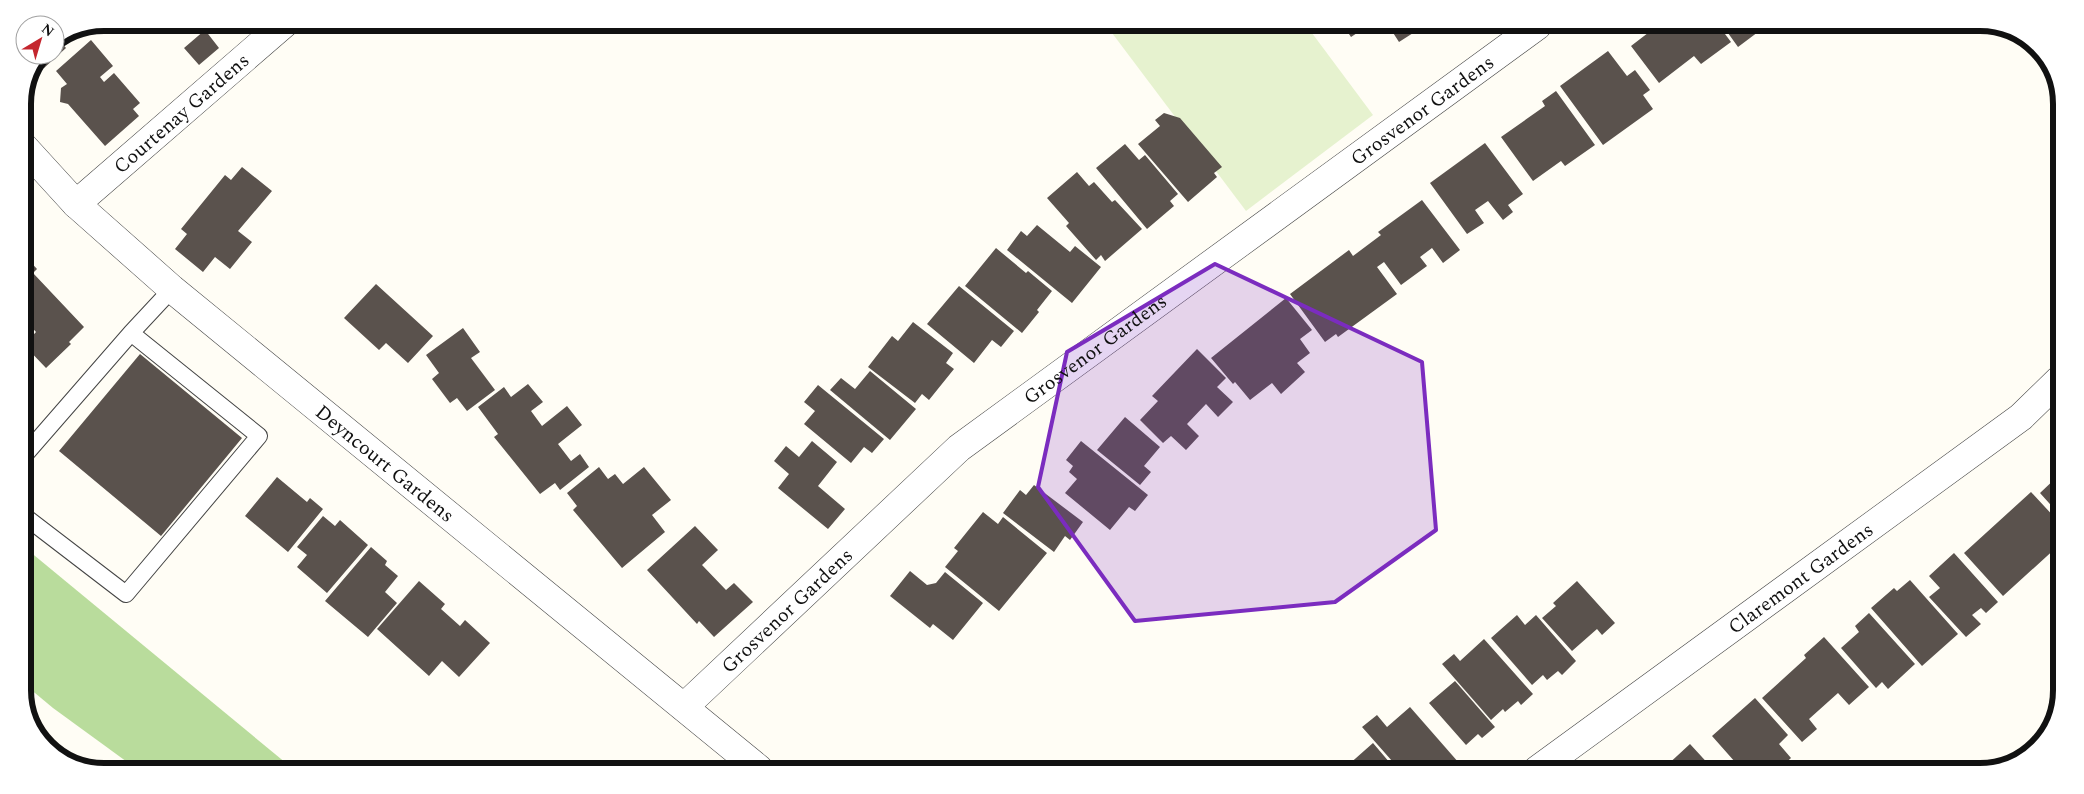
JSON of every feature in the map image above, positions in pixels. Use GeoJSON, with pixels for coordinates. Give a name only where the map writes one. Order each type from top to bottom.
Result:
{"type":"FeatureCollection","features":[{"type":"Feature","properties":{"kind":"street","name":"Courtenay Gardens"},"geometry":{"type":"LineString","coordinates":[[76,204],[276,31]]}},
{"type":"Feature","properties":{"kind":"street","name":"Grosvenor Gardens"},"geometry":{"type":"LineString","coordinates":[[684,707],[959,448],[1530,31]]}},
{"type":"Feature","properties":{"kind":"street","name":"Deyncourt Gardens"},"geometry":{"type":"LineString","coordinates":[[31,155],[76,204],[172,289],[752,763]]}},
{"type":"Feature","properties":{"kind":"street","name":"Claremont Gardens"},"geometry":{"type":"LineString","coordinates":[[1547,763],[2021,418],[2053,386]]}},
{"type":"Feature","properties":{"kind":"lane"},"geometry":{"type":"LineString","coordinates":[[31,448],[131,332],[172,289]]}},
{"type":"Feature","properties":{"kind":"lane"},"geometry":{"type":"LineString","coordinates":[[31,521],[126,594],[259,436],[131,332]]}},
{"type":"Feature","properties":{"kind":"highlighted area"},"geometry":{"type":"Polygon","coordinates":[[[1215,264],[1422,362],[1436,530],[1335,602],[1135,621],[1038,487],[1067,352],[1215,264]]]}},
{"type":"Feature","properties":{"kind":"green space"},"geometry":{"type":"Polygon","coordinates":[[[1111,31],[1310,31],[1373,115],[1246,211],[1111,31]]]}},
{"type":"Feature","properties":{"kind":"green space"},"geometry":{"type":"Polygon","coordinates":[[[31,553],[286,763],[129,763],[31,690],[31,553]]]}},
{"type":"Feature","properties":{"kind":"building"},"geometry":{"type":"Polygon","coordinates":[[[206,31],[219,48],[199,65],[184,48],[206,31]]]}},
{"type":"Feature","properties":{"kind":"building"},"geometry":{"type":"Polygon","coordinates":[[[1347,31],[1360,31],[1351,37],[1347,31]]]}},
{"type":"Feature","properties":{"kind":"building"},"geometry":{"type":"Polygon","coordinates":[[[1392,31],[1416,31],[1399,42],[1392,31]]]}},
{"type":"Feature","properties":{"kind":"building"},"geometry":{"type":"Polygon","coordinates":[[[1650,31],[1723,31],[1731,42],[1701,64],[1694,56],[1659,83],[1631,46],[1650,31]]]}},
{"type":"Feature","properties":{"kind":"building"},"geometry":{"type":"Polygon","coordinates":[[[1727,31],[1759,31],[1738,47],[1727,31]]]}},
{"type":"Feature","properties":{"kind":"building"},"geometry":{"type":"Polygon","coordinates":[[[91,40],[113,66],[100,77],[104,82],[114,73],[140,103],[133,109],[139,116],[105,146],[68,104],[60,102],[61,88],[67,84],[56,71],[91,40]]]}},
{"type":"Feature","properties":{"kind":"building"},"geometry":{"type":"Polygon","coordinates":[[[1608,51],[1627,76],[1635,70],[1650,90],[1643,95],[1653,109],[1603,145],[1560,86],[1608,51]]]}},
{"type":"Feature","properties":{"kind":"building"},"geometry":{"type":"Polygon","coordinates":[[[1556,91],[1595,145],[1565,166],[1561,161],[1533,181],[1501,137],[1545,106],[1542,101],[1556,91]]]}},
{"type":"Feature","properties":{"kind":"building"},"geometry":{"type":"Polygon","coordinates":[[[1164,113],[1180,118],[1222,167],[1214,173],[1217,177],[1188,202],[1138,144],[1160,126],[1155,120],[1164,113]]]}},
{"type":"Feature","properties":{"kind":"building"},"geometry":{"type":"Polygon","coordinates":[[[1485,143],[1523,194],[1508,205],[1513,212],[1503,220],[1488,201],[1475,210],[1484,223],[1467,234],[1430,183],[1485,143]]]}},
{"type":"Feature","properties":{"kind":"building"},"geometry":{"type":"Polygon","coordinates":[[[1125,144],[1139,160],[1145,155],[1178,194],[1170,201],[1174,206],[1147,229],[1096,168],[1125,144]]]}},
{"type":"Feature","properties":{"kind":"building"},"geometry":{"type":"Polygon","coordinates":[[[242,167],[272,191],[238,231],[252,242],[230,269],[215,257],[203,272],[175,249],[187,234],[181,229],[225,175],[231,180],[242,167]]]}},
{"type":"Feature","properties":{"kind":"building"},"geometry":{"type":"Polygon","coordinates":[[[1077,172],[1089,186],[1094,182],[1112,202],[1115,200],[1142,229],[1105,261],[1101,255],[1096,260],[1066,226],[1069,223],[1047,198],[1077,172]]]}},
{"type":"Feature","properties":{"kind":"building"},"geometry":{"type":"Polygon","coordinates":[[[1422,200],[1460,250],[1443,263],[1432,248],[1420,257],[1427,266],[1401,285],[1384,262],[1377,267],[1397,294],[1338,337],[1336,334],[1325,342],[1290,294],[1349,250],[1353,256],[1381,235],[1378,232],[1422,200]]]}},
{"type":"Feature","properties":{"kind":"building"},"geometry":{"type":"Polygon","coordinates":[[[1037,225],[1070,252],[1075,246],[1101,267],[1072,303],[1007,250],[1021,231],[1027,236],[1037,225]]]}},
{"type":"Feature","properties":{"kind":"building"},"geometry":{"type":"Polygon","coordinates":[[[996,248],[1026,273],[1028,271],[1052,291],[1037,310],[1039,312],[1022,333],[965,286],[996,248]]]}},
{"type":"Feature","properties":{"kind":"building"},"geometry":{"type":"Polygon","coordinates":[[[31,262],[37,269],[33,273],[84,327],[69,342],[71,344],[46,368],[31,352],[31,337],[36,332],[31,327],[31,262]]]}},
{"type":"Feature","properties":{"kind":"building"},"geometry":{"type":"Polygon","coordinates":[[[376,284],[433,336],[408,363],[386,343],[379,350],[344,318],[376,284]]]}},
{"type":"Feature","properties":{"kind":"building"},"geometry":{"type":"Polygon","coordinates":[[[959,286],[1014,331],[1001,347],[992,340],[974,363],[927,324],[959,286]]]}},
{"type":"Feature","properties":{"kind":"building"},"geometry":{"type":"Polygon","coordinates":[[[1286,298],[1312,330],[1300,339],[1310,353],[1297,363],[1305,372],[1281,394],[1272,383],[1250,400],[1235,382],[1233,384],[1211,358],[1286,298]]]}},
{"type":"Feature","properties":{"kind":"building"},"geometry":{"type":"Polygon","coordinates":[[[913,322],[953,353],[946,363],[954,369],[929,400],[922,394],[915,403],[868,367],[892,336],[898,341],[913,322]]]}},
{"type":"Feature","properties":{"kind":"building"},"geometry":{"type":"Polygon","coordinates":[[[463,328],[480,352],[471,358],[495,390],[467,411],[457,398],[450,403],[432,379],[439,373],[426,355],[463,328]]]}},
{"type":"Feature","properties":{"kind":"building"},"geometry":{"type":"Polygon","coordinates":[[[1197,349],[1226,378],[1217,387],[1233,402],[1218,417],[1206,404],[1187,424],[1199,436],[1186,450],[1171,436],[1163,443],[1140,420],[1158,401],[1152,396],[1197,349]]]}},
{"type":"Feature","properties":{"kind":"building"},"geometry":{"type":"Polygon","coordinates":[[[140,354],[242,438],[161,536],[59,451],[140,354]]]}},
{"type":"Feature","properties":{"kind":"building"},"geometry":{"type":"Polygon","coordinates":[[[870,371],[916,409],[890,440],[830,390],[841,378],[855,389],[870,371]]]}},
{"type":"Feature","properties":{"kind":"building"},"geometry":{"type":"Polygon","coordinates":[[[528,384],[543,402],[531,411],[542,426],[567,406],[582,425],[558,444],[571,461],[580,454],[589,467],[560,490],[555,483],[540,494],[494,437],[498,434],[478,407],[504,387],[511,397],[528,384]]]}},
{"type":"Feature","properties":{"kind":"building"},"geometry":{"type":"Polygon","coordinates":[[[818,385],[884,439],[872,453],[864,447],[851,463],[804,424],[815,411],[804,402],[818,385]]]}},
{"type":"Feature","properties":{"kind":"building"},"geometry":{"type":"Polygon","coordinates":[[[1125,417],[1160,447],[1144,466],[1151,472],[1140,485],[1097,450],[1125,417]]]}},
{"type":"Feature","properties":{"kind":"building"},"geometry":{"type":"Polygon","coordinates":[[[812,441],[837,462],[818,486],[845,509],[828,529],[778,488],[789,474],[774,461],[786,446],[799,457],[812,441]]]}},
{"type":"Feature","properties":{"kind":"building"},"geometry":{"type":"Polygon","coordinates":[[[1081,441],[1148,495],[1135,511],[1129,507],[1110,530],[1065,493],[1077,479],[1069,472],[1073,466],[1066,460],[1081,441]]]}},
{"type":"Feature","properties":{"kind":"building"},"geometry":{"type":"Polygon","coordinates":[[[599,467],[608,479],[615,474],[623,484],[644,467],[671,500],[652,515],[665,532],[622,568],[573,510],[577,506],[567,493],[599,467]]]}},
{"type":"Feature","properties":{"kind":"building"},"geometry":{"type":"Polygon","coordinates":[[[277,477],[307,502],[310,498],[323,509],[288,552],[245,516],[277,477]]]}},
{"type":"Feature","properties":{"kind":"building"},"geometry":{"type":"Polygon","coordinates":[[[2053,481],[2053,507],[2040,493],[2053,481]]]}},
{"type":"Feature","properties":{"kind":"building"},"geometry":{"type":"Polygon","coordinates":[[[1034,485],[1083,522],[1070,540],[1065,536],[1054,552],[1003,513],[1020,490],[1026,495],[1034,485]]]}},
{"type":"Feature","properties":{"kind":"building"},"geometry":{"type":"Polygon","coordinates":[[[2031,492],[2053,516],[2053,551],[2003,596],[1964,553],[2031,492]]]}},
{"type":"Feature","properties":{"kind":"building"},"geometry":{"type":"Polygon","coordinates":[[[983,512],[998,524],[1003,517],[1047,553],[999,611],[945,567],[958,551],[954,548],[983,512]]]}},
{"type":"Feature","properties":{"kind":"building"},"geometry":{"type":"Polygon","coordinates":[[[323,516],[335,526],[340,520],[368,545],[327,593],[297,567],[307,555],[297,547],[323,516]]]}},
{"type":"Feature","properties":{"kind":"building"},"geometry":{"type":"Polygon","coordinates":[[[695,526],[718,550],[702,565],[726,590],[734,583],[753,602],[714,637],[699,621],[697,624],[647,570],[695,526]]]}},
{"type":"Feature","properties":{"kind":"building"},"geometry":{"type":"Polygon","coordinates":[[[371,547],[387,561],[385,565],[398,576],[385,592],[397,603],[368,637],[325,601],[371,547]]]}},
{"type":"Feature","properties":{"kind":"building"},"geometry":{"type":"Polygon","coordinates":[[[1954,553],[1998,602],[1986,613],[1981,608],[1972,615],[1981,624],[1966,637],[1929,597],[1940,588],[1929,576],[1954,553]]]}},
{"type":"Feature","properties":{"kind":"building"},"geometry":{"type":"Polygon","coordinates":[[[910,571],[927,585],[936,583],[945,572],[983,603],[953,640],[933,624],[930,628],[890,596],[910,571]]]}},
{"type":"Feature","properties":{"kind":"building"},"geometry":{"type":"Polygon","coordinates":[[[1910,580],[1958,634],[1922,666],[1871,608],[1894,588],[1897,591],[1910,580]]]}},
{"type":"Feature","properties":{"kind":"building"},"geometry":{"type":"Polygon","coordinates":[[[419,581],[445,604],[441,609],[460,626],[465,620],[490,643],[459,677],[442,661],[429,676],[377,629],[419,581]]]}},
{"type":"Feature","properties":{"kind":"building"},"geometry":{"type":"Polygon","coordinates":[[[1577,581],[1615,623],[1602,635],[1597,629],[1572,651],[1542,618],[1556,606],[1553,603],[1577,581]]]}},
{"type":"Feature","properties":{"kind":"building"},"geometry":{"type":"Polygon","coordinates":[[[1869,613],[1915,664],[1888,689],[1882,682],[1876,688],[1841,648],[1859,632],[1855,626],[1869,613]]]}},
{"type":"Feature","properties":{"kind":"building"},"geometry":{"type":"Polygon","coordinates":[[[1517,615],[1525,625],[1536,615],[1576,661],[1562,675],[1558,671],[1547,680],[1543,675],[1532,685],[1491,638],[1517,615]]]}},
{"type":"Feature","properties":{"kind":"building"},"geometry":{"type":"Polygon","coordinates":[[[1824,637],[1869,687],[1849,705],[1838,693],[1809,719],[1817,729],[1802,742],[1762,698],[1806,658],[1804,655],[1824,637]]]}},
{"type":"Feature","properties":{"kind":"building"},"geometry":{"type":"Polygon","coordinates":[[[1484,639],[1533,694],[1521,705],[1518,701],[1505,712],[1503,709],[1491,720],[1442,664],[1454,654],[1460,661],[1484,639]]]}},
{"type":"Feature","properties":{"kind":"building"},"geometry":{"type":"Polygon","coordinates":[[[1455,681],[1495,727],[1482,738],[1478,734],[1466,745],[1429,703],[1455,681]]]}},
{"type":"Feature","properties":{"kind":"building"},"geometry":{"type":"Polygon","coordinates":[[[1755,698],[1788,735],[1779,744],[1791,758],[1786,763],[1736,763],[1712,736],[1755,698]]]}},
{"type":"Feature","properties":{"kind":"building"},"geometry":{"type":"Polygon","coordinates":[[[1410,707],[1459,763],[1394,763],[1362,727],[1377,715],[1387,727],[1410,707]]]}},
{"type":"Feature","properties":{"kind":"building"},"geometry":{"type":"Polygon","coordinates":[[[1373,743],[1390,763],[1350,763],[1373,743]]]}},
{"type":"Feature","properties":{"kind":"building"},"geometry":{"type":"Polygon","coordinates":[[[1690,744],[1707,763],[1669,763],[1690,744]]]}}]}
